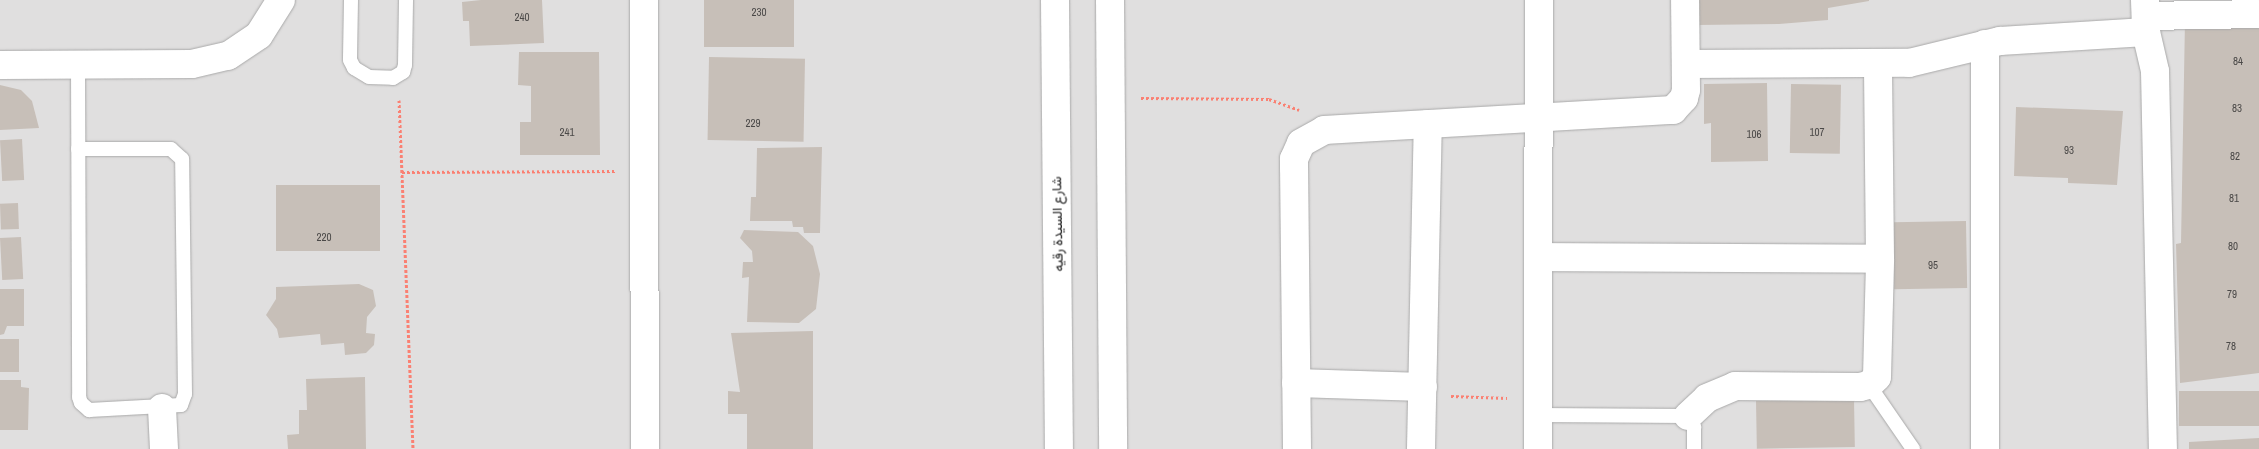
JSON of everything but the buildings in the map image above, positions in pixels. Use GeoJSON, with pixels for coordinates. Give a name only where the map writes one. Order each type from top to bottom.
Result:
{"type":"FeatureCollection","features":[{"type":"Feature","properties":{"kind":"street"},"geometry":{"type":"LineString","coordinates":[[0,65],[192,64],[228,56],[259,35],[281,0]]}},
{"type":"Feature","properties":{"kind":"street"},"geometry":{"type":"LineString","coordinates":[[644,0],[645,449]]}},
{"type":"Feature","properties":{"kind":"street","name":"شارع السيدة رقيه"},"geometry":{"type":"LineString","coordinates":[[1055,0],[1059,449]]}},
{"type":"Feature","properties":{"kind":"street"},"geometry":{"type":"LineString","coordinates":[[1110,0],[1113,449]]}},
{"type":"Feature","properties":{"kind":"street"},"geometry":{"type":"LineString","coordinates":[[1538,449],[1539,0]]}},
{"type":"Feature","properties":{"kind":"street"},"geometry":{"type":"LineString","coordinates":[[1297,449],[1294,159],[1308,136],[1324,130],[1539,116],[1673,110],[1684,98],[1687,64],[1685,0]]}},
{"type":"Feature","properties":{"kind":"street"},"geometry":{"type":"LineString","coordinates":[[1687,64],[1909,64],[1985,44],[2146,16],[2259,14]]}},
{"type":"Feature","properties":{"kind":"street"},"geometry":{"type":"LineString","coordinates":[[2146,16],[2155,70],[2163,449]]}},
{"type":"Feature","properties":{"kind":"street"},"geometry":{"type":"LineString","coordinates":[[1985,44],[1985,449]]}},
{"type":"Feature","properties":{"kind":"street"},"geometry":{"type":"LineString","coordinates":[[1688,416],[1707,398],[1735,386],[1869,385],[1877,377],[1880,259],[1878,65]]}},
{"type":"Feature","properties":{"kind":"street"},"geometry":{"type":"LineString","coordinates":[[1421,449],[1428,124]]}},
{"type":"Feature","properties":{"kind":"street"},"geometry":{"type":"LineString","coordinates":[[1538,257],[1880,259]]}},
{"type":"Feature","properties":{"kind":"street"},"geometry":{"type":"LineString","coordinates":[[1296,383],[1423,387]]}},
{"type":"Feature","properties":{"kind":"street"},"geometry":{"type":"LineString","coordinates":[[162,408],[164,449]]}},
{"type":"Feature","properties":{"kind":"lane"},"geometry":{"type":"LineString","coordinates":[[351,0],[350,60],[354,68],[369,77],[398,76],[406,65],[406,0]]}},
{"type":"Feature","properties":{"kind":"lane"},"geometry":{"type":"LineString","coordinates":[[78,64],[78,149],[81,403],[90,410],[162,408],[181,405],[184,399],[182,159],[171,149],[78,149]]}},
{"type":"Feature","properties":{"kind":"lane"},"geometry":{"type":"LineString","coordinates":[[1869,385],[1913,449]]}},
{"type":"Feature","properties":{"kind":"lane"},"geometry":{"type":"LineString","coordinates":[[1538,407],[1688,416],[1694,427],[1694,449]]}},
{"type":"Feature","properties":{"kind":"path"},"geometry":{"type":"LineString","coordinates":[[398,76],[413,449]]}},
{"type":"Feature","properties":{"kind":"path"},"geometry":{"type":"LineString","coordinates":[[1111,98],[1270,99],[1299,108],[1308,136]]}},
{"type":"Feature","properties":{"kind":"path"},"geometry":{"type":"LineString","coordinates":[[402,172],[643,171]]}},
{"type":"Feature","properties":{"kind":"path"},"geometry":{"type":"LineString","coordinates":[[1423,387],[1429,392],[1448,396],[1538,407]]}},
{"type":"Feature","properties":{"kind":"shaded area"},"geometry":{"type":"Polygon","coordinates":[[[0,0],[2259,0],[2259,449],[0,449],[0,0]]]}}]}
